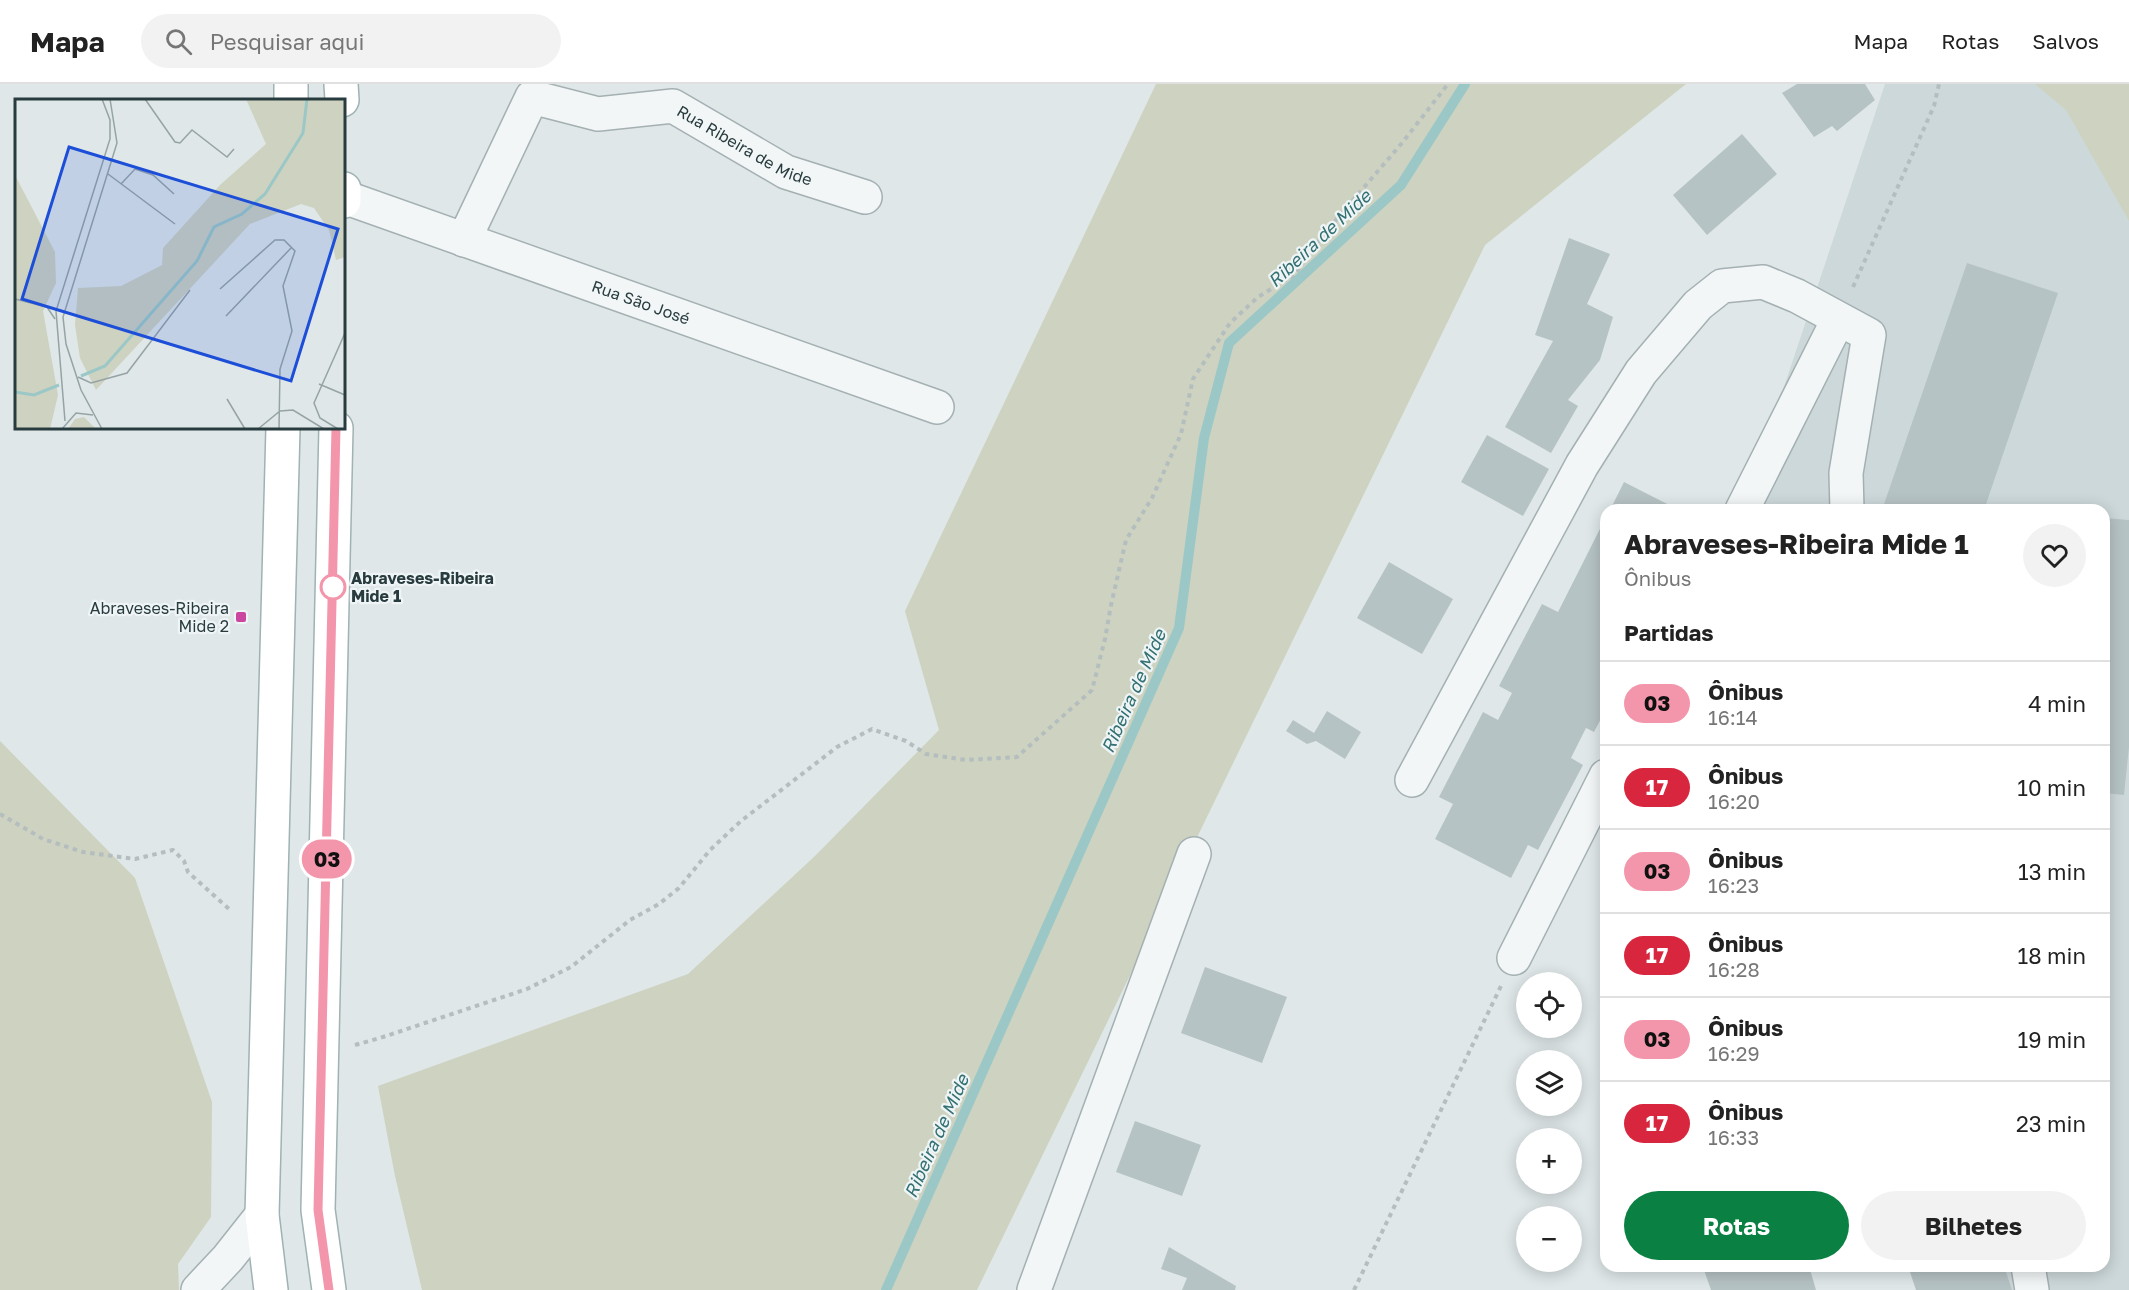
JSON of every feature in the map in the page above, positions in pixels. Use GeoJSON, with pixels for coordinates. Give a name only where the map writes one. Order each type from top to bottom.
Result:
{"type":"FeatureCollection","features":[{"type":"Feature","properties":{"kind":"main road"},"geometry":{"type":"LineString","coordinates":[[341,84],[342,99]]}},
{"type":"Feature","properties":{"kind":"main road"},"geometry":{"type":"LineString","coordinates":[[271,1290],[262,1215],[283,429]]}},
{"type":"Feature","properties":{"kind":"main road"},"geometry":{"type":"LineString","coordinates":[[329,1290],[318,1210],[336,429]]}},
{"type":"Feature","properties":{"kind":"street","name":"Rua Ribeira de Mide"},"geometry":{"type":"LineString","coordinates":[[464,240],[532,97],[598,114],[673,106],[786,172],[865,197]]}},
{"type":"Feature","properties":{"kind":"street","name":"Rua São José"},"geometry":{"type":"LineString","coordinates":[[345,199],[937,407]]}},
{"type":"Feature","properties":{"kind":"street"},"geometry":{"type":"LineString","coordinates":[[1412,780],[1582,465],[1641,372],[1698,304],[1722,286],[1764,282],[1797,296],[1869,335],[1846,473],[1847,504]]}},
{"type":"Feature","properties":{"kind":"street"},"geometry":{"type":"LineString","coordinates":[[1745,504],[1838,320]]}},
{"type":"Feature","properties":{"kind":"street"},"geometry":{"type":"LineString","coordinates":[[1514,958],[1600,788]]}},
{"type":"Feature","properties":{"kind":"street"},"geometry":{"type":"LineString","coordinates":[[1034,1290],[1194,854]]}},
{"type":"Feature","properties":{"kind":"street"},"geometry":{"type":"LineString","coordinates":[[198,1290],[228,1258],[262,1215]]}},
{"type":"Feature","properties":{"kind":"street"},"geometry":{"type":"LineString","coordinates":[[2029,1272],[2032,1290]]}},
{"type":"Feature","properties":{"kind":"path"},"geometry":{"type":"LineString","coordinates":[[351,1046],[527,989],[571,967],[630,920],[659,904],[679,888],[710,850],[741,821],[837,747],[872,729],[906,741],[926,754],[966,760],[1017,757],[1052,727],[1092,690],[1126,540],[1152,498],[1181,434],[1193,379],[1230,323],[1257,297],[1294,275],[1324,234],[1402,143],[1448,84]]}},
{"type":"Feature","properties":{"kind":"path"},"geometry":{"type":"LineString","coordinates":[[1838,320],[1934,106],[1939,84]]}},
{"type":"Feature","properties":{"kind":"path"},"geometry":{"type":"LineString","coordinates":[[0,814],[43,839],[83,852],[135,859],[173,850],[184,861],[188,872],[229,909]]}},
{"type":"Feature","properties":{"kind":"path"},"geometry":{"type":"LineString","coordinates":[[1354,1290],[1514,958]]}},
{"type":"Feature","properties":{"kind":"shaded area"},"geometry":{"type":"Polygon","coordinates":[[[1885,84],[2129,84],[2129,1290],[1992,1290],[1987,1272],[2110,1272],[2110,504],[1745,504],[1885,84]]]}},
{"type":"Feature","properties":{"kind":"green space"},"geometry":{"type":"Polygon","coordinates":[[[1156,84],[1686,84],[1485,245],[977,1290],[422,1290],[395,1176],[378,1086],[688,974],[816,855],[939,730],[905,611],[1156,84]]]}},
{"type":"Feature","properties":{"kind":"green space"},"geometry":{"type":"Polygon","coordinates":[[[2035,84],[2129,84],[2129,221],[2066,110],[2035,84]]]}},
{"type":"Feature","properties":{"kind":"green space"},"geometry":{"type":"Polygon","coordinates":[[[0,741],[135,878],[212,1102],[211,1217],[178,1264],[179,1290],[0,1290],[0,741]]]}},
{"type":"Feature","properties":{"kind":"building"},"geometry":{"type":"Polygon","coordinates":[[[1797,84],[1865,84],[1875,100],[1837,131],[1832,126],[1814,137],[1782,93],[1797,84]]]}},
{"type":"Feature","properties":{"kind":"building"},"geometry":{"type":"Polygon","coordinates":[[[1742,134],[1777,174],[1707,235],[1673,195],[1742,134]]]}},
{"type":"Feature","properties":{"kind":"building"},"geometry":{"type":"Polygon","coordinates":[[[1569,238],[1610,254],[1587,304],[1613,317],[1600,360],[1568,400],[1578,406],[1551,453],[1505,427],[1553,341],[1535,335],[1569,238]]]}},
{"type":"Feature","properties":{"kind":"building"},"geometry":{"type":"Polygon","coordinates":[[[1967,263],[2058,293],[1986,504],[1884,504],[1967,263]]]}},
{"type":"Feature","properties":{"kind":"building"},"geometry":{"type":"Polygon","coordinates":[[[1487,435],[1549,469],[1523,516],[1461,482],[1487,435]]]}},
{"type":"Feature","properties":{"kind":"building"},"geometry":{"type":"Polygon","coordinates":[[[1624,482],[1667,504],[1613,504],[1624,482]]]}},
{"type":"Feature","properties":{"kind":"building"},"geometry":{"type":"Polygon","coordinates":[[[2110,518],[2129,520],[2129,747],[2124,795],[2110,794],[2110,518]]]}},
{"type":"Feature","properties":{"kind":"building"},"geometry":{"type":"Polygon","coordinates":[[[1600,529],[1600,720],[1594,732],[1586,728],[1571,758],[1583,765],[1538,850],[1528,845],[1511,878],[1435,839],[1453,804],[1439,797],[1483,712],[1498,720],[1512,693],[1499,686],[1542,604],[1558,612],[1600,529]]]}},
{"type":"Feature","properties":{"kind":"building"},"geometry":{"type":"Polygon","coordinates":[[[1389,562],[1453,599],[1422,654],[1357,618],[1389,562]]]}},
{"type":"Feature","properties":{"kind":"building"},"geometry":{"type":"Polygon","coordinates":[[[1327,711],[1361,732],[1345,759],[1316,741],[1307,744],[1286,731],[1293,720],[1314,733],[1327,711]]]}},
{"type":"Feature","properties":{"kind":"building"},"geometry":{"type":"Polygon","coordinates":[[[1205,967],[1287,997],[1262,1063],[1181,1033],[1205,967]]]}},
{"type":"Feature","properties":{"kind":"building"},"geometry":{"type":"Polygon","coordinates":[[[1135,1121],[1201,1145],[1182,1196],[1116,1172],[1135,1121]]]}},
{"type":"Feature","properties":{"kind":"building"},"geometry":{"type":"Polygon","coordinates":[[[1169,1247],[1236,1286],[1235,1290],[1182,1290],[1187,1278],[1161,1269],[1169,1247]]]}},
{"type":"Feature","properties":{"kind":"building"},"geometry":{"type":"Polygon","coordinates":[[[1705,1272],[1811,1272],[1816,1290],[1711,1290],[1705,1272]]]}},
{"type":"Feature","properties":{"kind":"building"},"geometry":{"type":"Polygon","coordinates":[[[1910,1272],[2006,1272],[2012,1290],[1916,1290],[1910,1272]]]}},
{"type":"Feature","properties":{"kind":"waterway","name":"Ribeira de Mide"},"geometry":{"type":"LineString","coordinates":[[886,1290],[1179,628],[1204,438],[1229,343],[1401,185],[1465,84]]}},
{"type":"Feature","properties":{"kind":"bus line","name":"03"},"geometry":{"type":"LineString","coordinates":[[329,1290],[318,1210],[336,429]]}},
{"type":"Feature","properties":{"kind":"place","name":"Abraveses-Ribeira Mide 1"},"geometry":{"type":"Point","coordinates":[333,587]}},
{"type":"Feature","properties":{"kind":"place","name":"Abraveses-Ribeira Mide 2"},"geometry":{"type":"Point","coordinates":[241,617]}}]}
